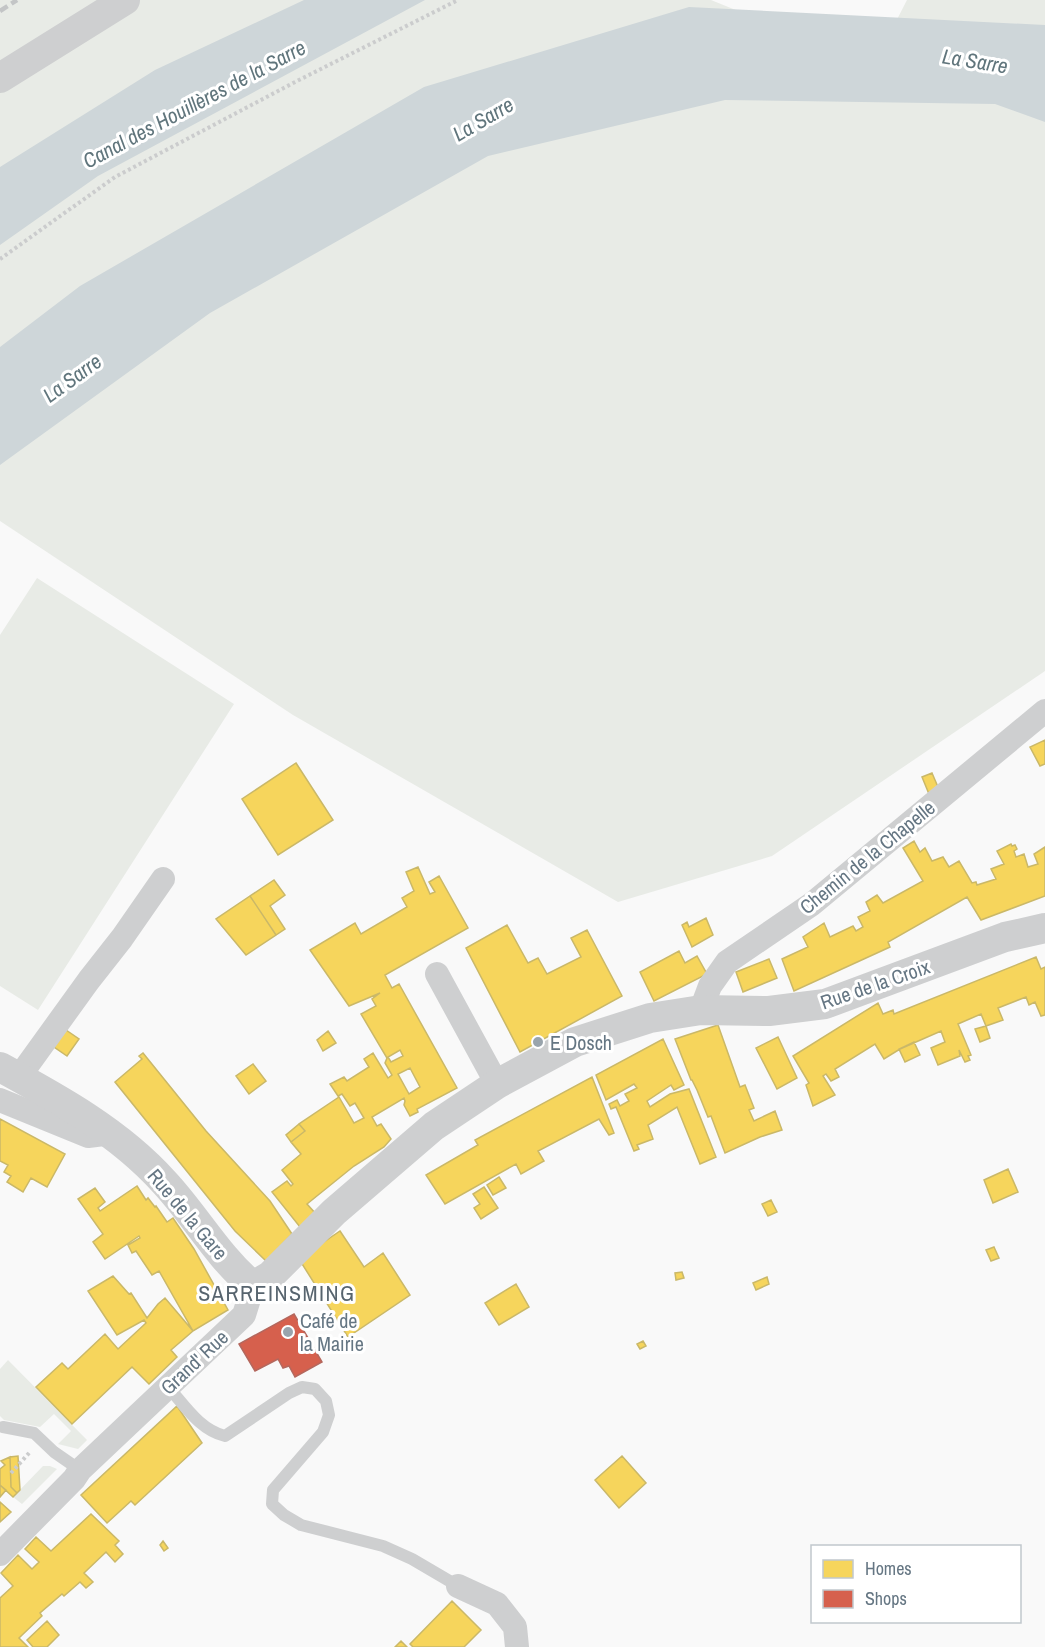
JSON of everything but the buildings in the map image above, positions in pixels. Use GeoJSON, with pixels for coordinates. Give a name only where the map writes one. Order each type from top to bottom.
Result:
{"type":"FeatureCollection","features":[{"type":"Feature","properties":{"kind":"street"},"geometry":{"type":"LineString","coordinates":[[0,78],[125,0]]}},
{"type":"Feature","properties":{"kind":"street","name":"Chemin de la Chapelle"},"geometry":{"type":"LineString","coordinates":[[701,1010],[710,986],[727,962],[812,904],[1045,711]]}},
{"type":"Feature","properties":{"kind":"street"},"geometry":{"type":"LineString","coordinates":[[6,1082],[122,938],[163,879]]}},
{"type":"Feature","properties":{"kind":"street","name":"Rue de la Croix"},"geometry":{"type":"LineString","coordinates":[[701,1010],[769,1011],[825,1004],[1005,937],[1045,928]]}},
{"type":"Feature","properties":{"kind":"street"},"geometry":{"type":"LineString","coordinates":[[437,974],[497,1084]]}},
{"type":"Feature","properties":{"kind":"street"},"geometry":{"type":"LineString","coordinates":[[253,1286],[270,1276],[334,1212],[434,1126],[497,1084],[576,1042],[650,1018],[701,1010]]}},
{"type":"Feature","properties":{"kind":"street","name":"Rue de la Gare"},"geometry":{"type":"LineString","coordinates":[[6,1082],[112,1133],[164,1181],[235,1271],[253,1286]]}},
{"type":"Feature","properties":{"kind":"street","name":"Grand' Rue"},"geometry":{"type":"LineString","coordinates":[[0,1554],[74,1479],[80,1470],[244,1315],[253,1286]]}},
{"type":"Feature","properties":{"kind":"street"},"geometry":{"type":"LineString","coordinates":[[458,1586],[497,1604],[515,1627],[517,1647]]}},
{"type":"Feature","properties":{"kind":"lane"},"geometry":{"type":"LineString","coordinates":[[169,1388],[201,1424],[225,1436],[289,1393],[302,1387],[315,1389],[326,1401],[330,1415],[323,1432],[273,1490],[272,1504],[284,1515],[301,1525],[383,1546],[411,1558],[458,1586]]}},
{"type":"Feature","properties":{"kind":"lane"},"geometry":{"type":"LineString","coordinates":[[3,1428],[34,1433],[54,1452],[80,1470]]}},
{"type":"Feature","properties":{"kind":"path"},"geometry":{"type":"LineString","coordinates":[[0,259],[115,177],[297,81],[458,0]]}},
{"type":"Feature","properties":{"kind":"shaded area"},"geometry":{"type":"Polygon","coordinates":[[[0,0],[711,0],[873,66],[907,0],[1045,0],[1045,671],[772,856],[618,902],[293,715],[0,521],[0,0]]]}},
{"type":"Feature","properties":{"kind":"shaded area"},"geometry":{"type":"Polygon","coordinates":[[[37,578],[234,704],[38,1010],[0,986],[0,635],[37,578]]]}},
{"type":"Feature","properties":{"kind":"shaded area"},"geometry":{"type":"Polygon","coordinates":[[[8,1360],[87,1440],[78,1449],[58,1444],[71,1431],[54,1414],[40,1427],[4,1420],[0,1416],[0,1369],[8,1360]]]}},
{"type":"Feature","properties":{"kind":"shaded area"},"geometry":{"type":"Polygon","coordinates":[[[43,1466],[57,1469],[22,1504],[13,1497],[43,1466]]]}},
{"type":"Feature","properties":{"kind":"water","name":"Canal des Houillères de la Sarre"},"geometry":{"type":"Polygon","coordinates":[[[304,0],[425,0],[98,176],[0,245],[0,167],[155,70],[304,0]]]}},
{"type":"Feature","properties":{"kind":"water","name":"La Sarre"},"geometry":{"type":"Polygon","coordinates":[[[689,7],[1045,25],[1045,122],[995,104],[725,100],[488,156],[210,313],[0,465],[0,347],[80,286],[424,87],[689,7]]]}},
{"type":"Feature","properties":{"kind":"railway"},"geometry":{"type":"LineString","coordinates":[[0,11],[17,0]]}},
{"type":"Feature","properties":{"kind":"place","name":"E Dosch"},"geometry":{"type":"Point","coordinates":[538,1042]}},
{"type":"Feature","properties":{"kind":"place","name":"Café de la Mairie"},"geometry":{"type":"Point","coordinates":[288,1332]}},
{"type":"Feature","properties":{"kind":"district","name":"SARREINSMING"},"geometry":{"type":"Point","coordinates":[277,1293]}}]}
